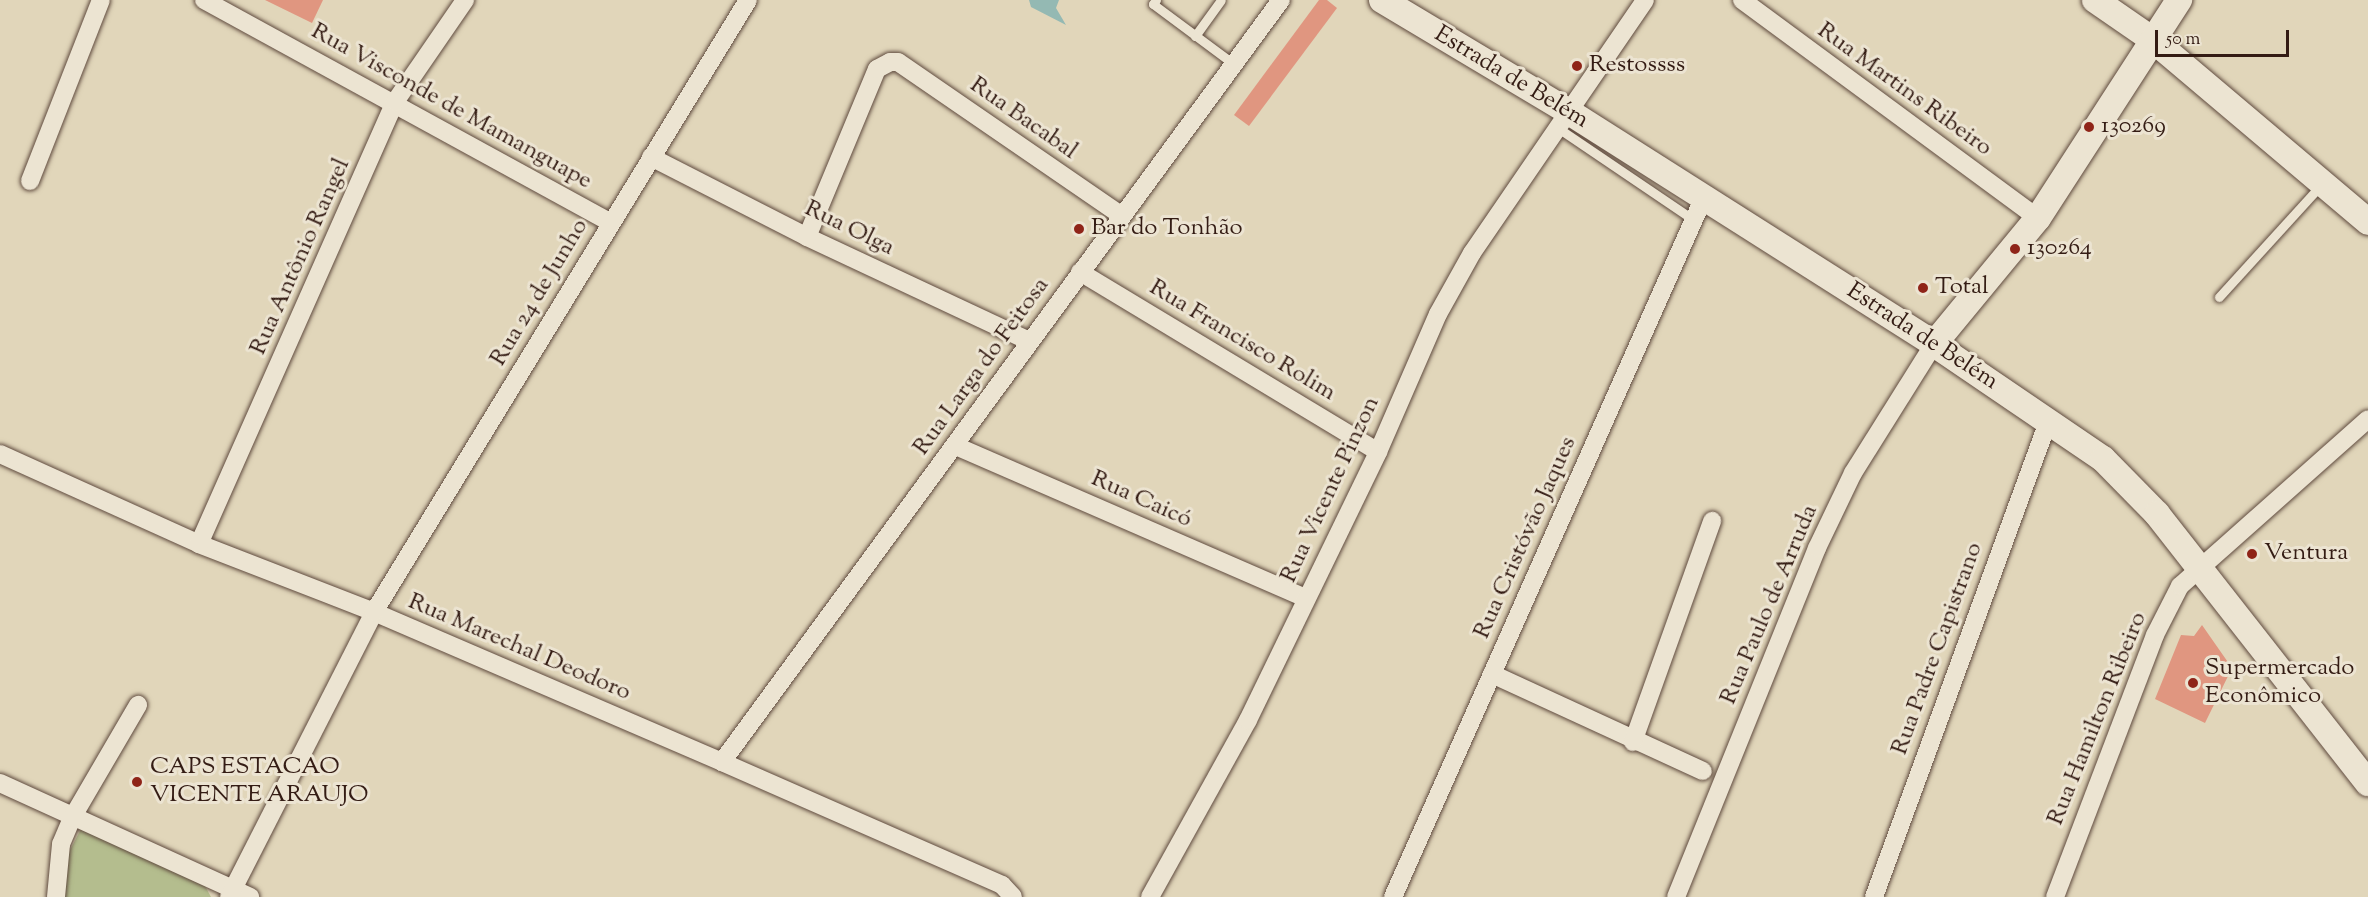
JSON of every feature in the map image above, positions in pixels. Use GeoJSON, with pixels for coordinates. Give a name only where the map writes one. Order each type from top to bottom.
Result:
{"type":"FeatureCollection","features":[{"type":"Feature","properties":{"kind":"main road","name":"Estrada de Belém"},"geometry":{"type":"LineString","coordinates":[[1382,0],[1698,209],[1934,344],[2049,419],[2134,487],[2201,567],[2367,780]]}},
{"type":"Feature","properties":{"kind":"main road"},"geometry":{"type":"LineString","coordinates":[[2095,0],[2153,40],[2368,222]]}},
{"type":"Feature","properties":{"kind":"main road"},"geometry":{"type":"LineString","coordinates":[[1934,344],[2038,218],[2179,0]]}},
{"type":"Feature","properties":{"kind":"street"},"geometry":{"type":"LineString","coordinates":[[30,182],[101,0]]}},
{"type":"Feature","properties":{"kind":"street","name":"Rua Visconde de Mamanguape"},"geometry":{"type":"LineString","coordinates":[[204,0],[395,102],[611,223]]}},
{"type":"Feature","properties":{"kind":"street","name":"Rua Antônio Rangel"},"geometry":{"type":"LineString","coordinates":[[199,544],[395,102],[465,0]]}},
{"type":"Feature","properties":{"kind":"street","name":"Rua 24 de Junho"},"geometry":{"type":"LineString","coordinates":[[238,895],[374,612],[748,0]]}},
{"type":"Feature","properties":{"kind":"street","name":"Rua Larga do Feitosa"},"geometry":{"type":"LineString","coordinates":[[722,762],[956,446],[1121,215],[1235,65],[1281,0]]}},
{"type":"Feature","properties":{"kind":"street","name":"Rua Vicente Pinzon"},"geometry":{"type":"LineString","coordinates":[[1150,897],[1248,720],[1378,452],[1422,347],[1472,253],[1645,0]]}},
{"type":"Feature","properties":{"kind":"street","name":"Rua Martins Ribeiro"},"geometry":{"type":"LineString","coordinates":[[1742,0],[2038,218]]}},
{"type":"Feature","properties":{"kind":"street","name":"Rua Bacabal"},"geometry":{"type":"LineString","coordinates":[[807,237],[877,69],[883,64],[898,62],[1121,215]]}},
{"type":"Feature","properties":{"kind":"street","name":"Rua Olga"},"geometry":{"type":"LineString","coordinates":[[651,158],[807,237],[1029,341]]}},
{"type":"Feature","properties":{"kind":"street","name":"Rua Cristóvão Jaques"},"geometry":{"type":"LineString","coordinates":[[1393,897],[1698,209]]}},
{"type":"Feature","properties":{"kind":"street","name":"Rua Francisco Rolim"},"geometry":{"type":"LineString","coordinates":[[1080,272],[1378,452]]}},
{"type":"Feature","properties":{"kind":"street","name":"Rua Paulo de Arruda"},"geometry":{"type":"LineString","coordinates":[[1676,897],[1817,548],[1853,473],[1934,344]]}},
{"type":"Feature","properties":{"kind":"street","name":"Rua Padre Capistrano"},"geometry":{"type":"LineString","coordinates":[[1874,897],[2049,419]]}},
{"type":"Feature","properties":{"kind":"street","name":"Rua Hamilton Ribeiro"},"geometry":{"type":"LineString","coordinates":[[2055,897],[2155,635],[2180,586],[2368,419]]}},
{"type":"Feature","properties":{"kind":"street","name":"Rua Caicó"},"geometry":{"type":"LineString","coordinates":[[956,446],[1306,598]]}},
{"type":"Feature","properties":{"kind":"street","name":"Rua Marechal Deodoro"},"geometry":{"type":"LineString","coordinates":[[0,454],[199,544],[374,612],[722,762],[1002,885],[1012,897]]}},
{"type":"Feature","properties":{"kind":"street"},"geometry":{"type":"LineString","coordinates":[[1634,742],[1712,521]]}},
{"type":"Feature","properties":{"kind":"street"},"geometry":{"type":"LineString","coordinates":[[1492,674],[1634,742],[1703,771]]}},
{"type":"Feature","properties":{"kind":"street"},"geometry":{"type":"LineString","coordinates":[[56,897],[61,844],[72,818],[138,705]]}},
{"type":"Feature","properties":{"kind":"street"},"geometry":{"type":"LineString","coordinates":[[0,783],[238,895]]}},
{"type":"Feature","properties":{"kind":"lane"},"geometry":{"type":"LineString","coordinates":[[1156,0],[1153,4],[1235,65]]}},
{"type":"Feature","properties":{"kind":"lane"},"geometry":{"type":"LineString","coordinates":[[1196,36],[1221,0]]}},
{"type":"Feature","properties":{"kind":"lane"},"geometry":{"type":"LineString","coordinates":[[2219,297],[2322,183]]}},
{"type":"Feature","properties":{"kind":"green space"},"geometry":{"type":"Polygon","coordinates":[[[81,829],[205,886],[211,897],[62,897],[67,856],[81,829]]]}},
{"type":"Feature","properties":{"kind":"water"},"geometry":{"type":"Polygon","coordinates":[[[1029,0],[1059,0],[1056,8],[1066,25],[1031,7],[1029,0]]]}},
{"type":"Feature","properties":{"kind":"building"},"geometry":{"type":"Polygon","coordinates":[[[265,0],[323,0],[312,23],[265,0]]]}},
{"type":"Feature","properties":{"kind":"building"},"geometry":{"type":"Polygon","coordinates":[[[1319,0],[1327,0],[1337,8],[1249,126],[1234,115],[1319,0]]]}},
{"type":"Feature","properties":{"kind":"building","name":"Supermercado Econômico"},"geometry":{"type":"Polygon","coordinates":[[[2202,625],[2232,668],[2205,723],[2155,699],[2181,635],[2194,636],[2202,625]]]}},
{"type":"Feature","properties":{"kind":"place","name":"Restossss"},"geometry":{"type":"Point","coordinates":[1577,66]}},
{"type":"Feature","properties":{"kind":"place","name":"130269"},"geometry":{"type":"Point","coordinates":[2089,127]}},
{"type":"Feature","properties":{"kind":"place","name":"Bar do Tonhão"},"geometry":{"type":"Point","coordinates":[1079,229]}},
{"type":"Feature","properties":{"kind":"place","name":"130264"},"geometry":{"type":"Point","coordinates":[2015,249]}},
{"type":"Feature","properties":{"kind":"place","name":"Total"},"geometry":{"type":"Point","coordinates":[1923,288]}},
{"type":"Feature","properties":{"kind":"place","name":"Ventura"},"geometry":{"type":"Point","coordinates":[2252,554]}},
{"type":"Feature","properties":{"kind":"place","name":"Supermercado Econômico"},"geometry":{"type":"Point","coordinates":[2193,683]}},
{"type":"Feature","properties":{"kind":"place","name":"CAPS ESTACAO VICENTE ARAUJO"},"geometry":{"type":"Point","coordinates":[137,782]}}]}
